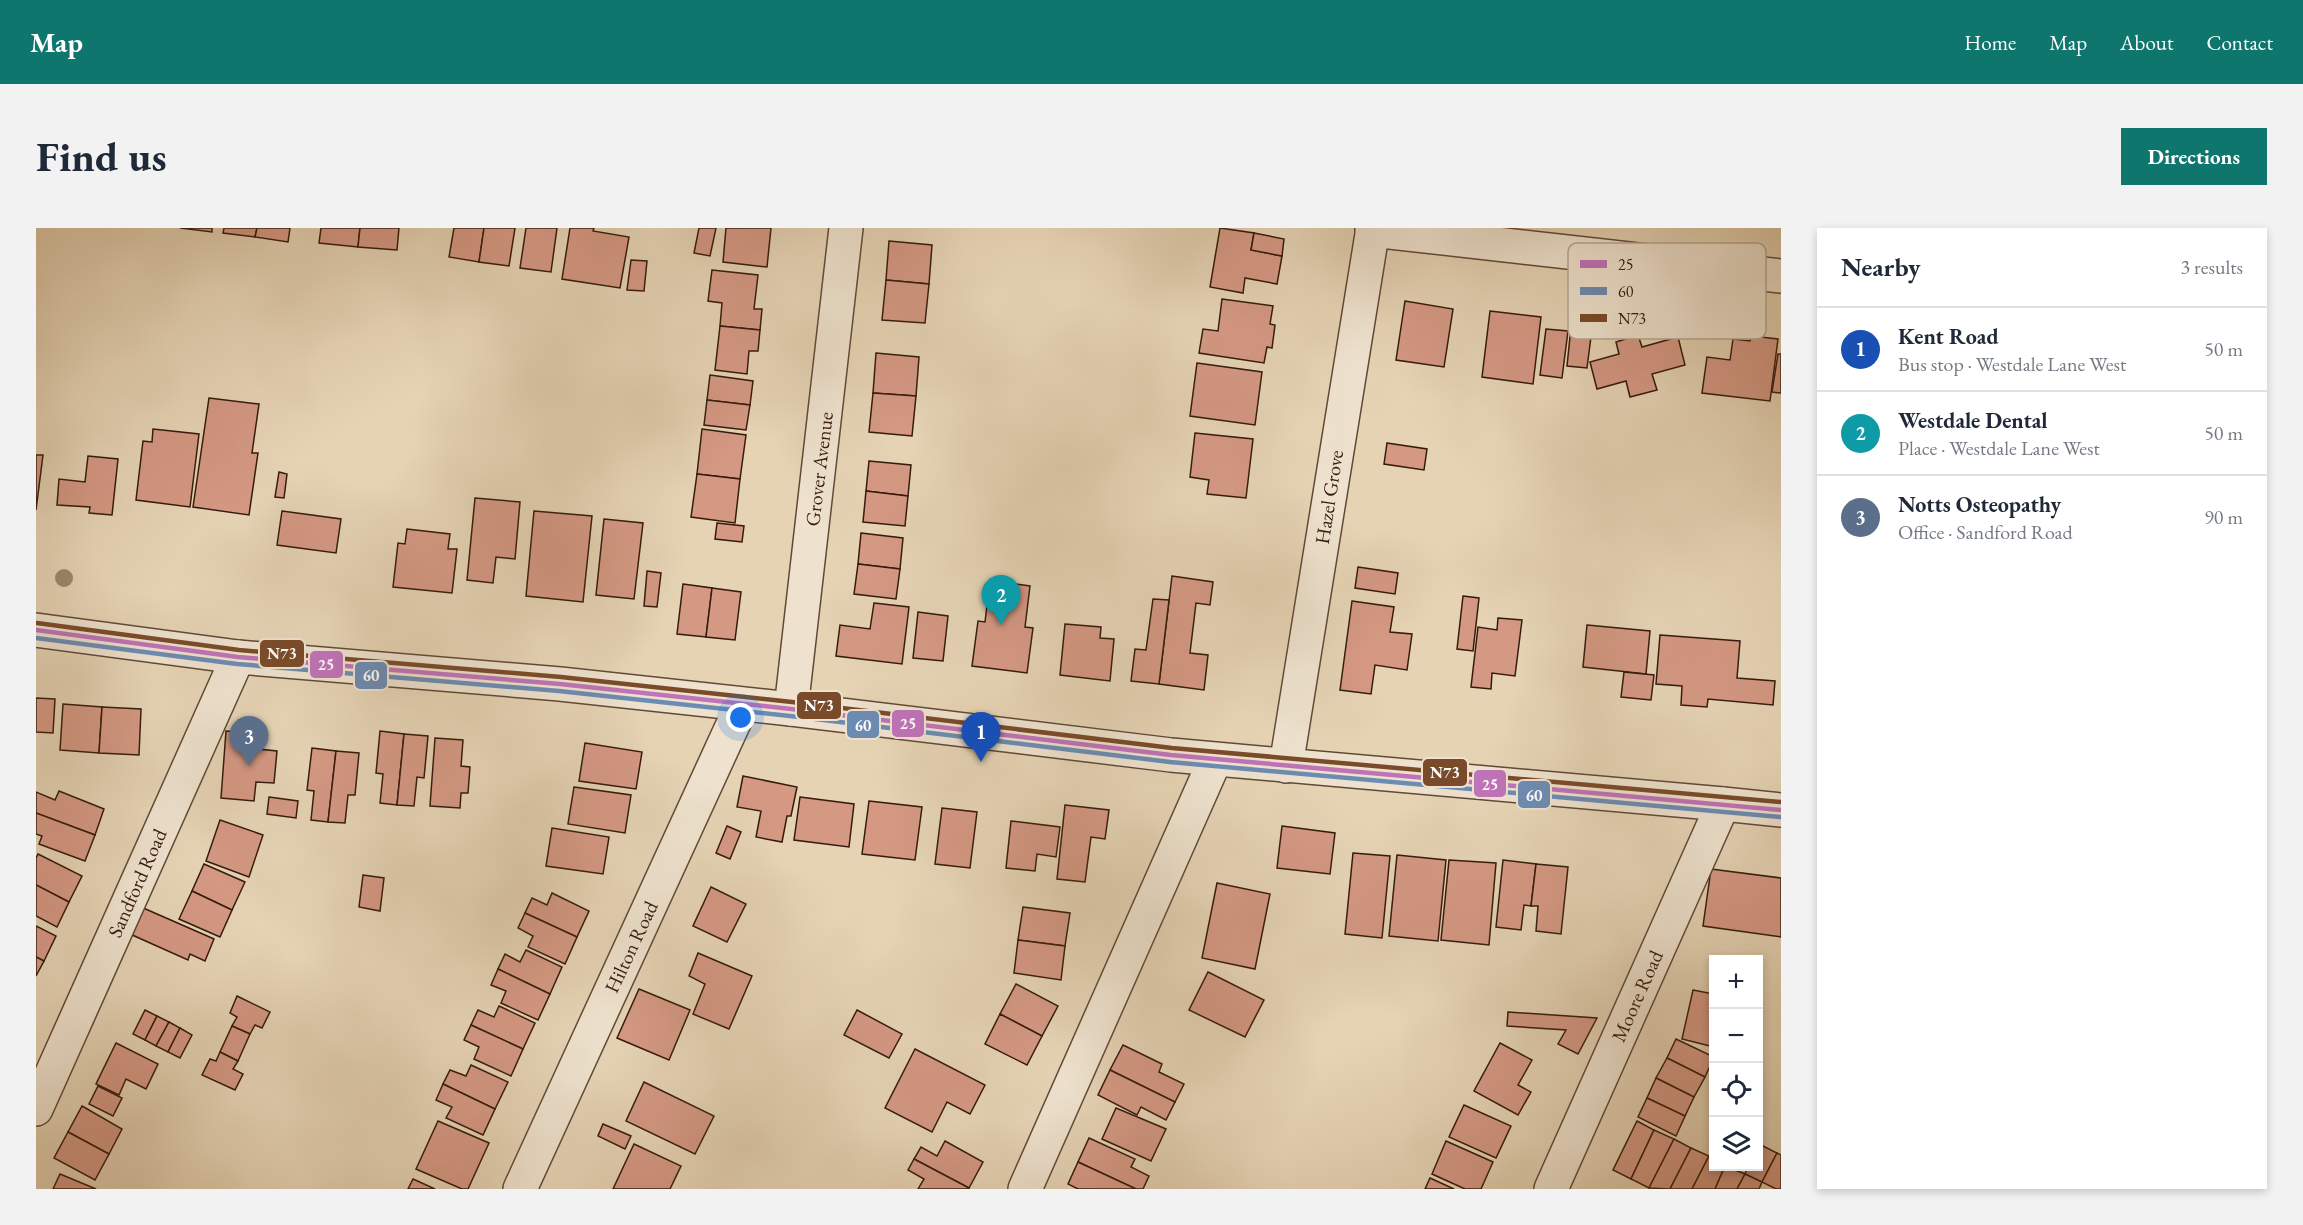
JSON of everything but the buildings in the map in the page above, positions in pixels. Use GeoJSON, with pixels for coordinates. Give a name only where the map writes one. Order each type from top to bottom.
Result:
{"type":"FeatureCollection","features":[{"type":"Feature","properties":{"kind":"street","name":"Grover Avenue"},"geometry":{"type":"LineString","coordinates":[[791,709],[846,228]]}},
{"type":"Feature","properties":{"kind":"street"},"geometry":{"type":"LineString","coordinates":[[1373,229],[1568,251]]}},
{"type":"Feature","properties":{"kind":"street","name":"Hazel Grove"},"geometry":{"type":"LineString","coordinates":[[1286,766],[1373,229]]}},
{"type":"Feature","properties":{"kind":"street"},"geometry":{"type":"LineString","coordinates":[[1766,274],[1781,276]]}},
{"type":"Feature","properties":{"kind":"street"},"geometry":{"type":"LineString","coordinates":[[36,630],[238,657],[560,684],[1215,760],[1781,810]]}},
{"type":"Feature","properties":{"kind":"street","name":"Sandford Road"},"geometry":{"type":"LineString","coordinates":[[36,1109],[238,657]]}},
{"type":"Feature","properties":{"kind":"street","name":"Hilton Road"},"geometry":{"type":"LineString","coordinates":[[520,1189],[742,705]]}},
{"type":"Feature","properties":{"kind":"street"},"geometry":{"type":"LineString","coordinates":[[1025,1189],[1215,760]]}},
{"type":"Feature","properties":{"kind":"street","name":"Moore Road"},"geometry":{"type":"LineString","coordinates":[[1551,1189],[1723,804]]}},
{"type":"Feature","properties":{"kind":"transit line","name":"N73"},"geometry":{"type":"LineString","coordinates":[[37,623],[239,650],[561,677],[792,702],[1172,748],[1781,802]]}},
{"type":"Feature","properties":{"kind":"transit line","name":"25"},"geometry":{"type":"LineString","coordinates":[[36,630],[238,657],[560,684],[791,709],[1171,755],[1781,810]]}},
{"type":"Feature","properties":{"kind":"transit line","name":"60"},"geometry":{"type":"LineString","coordinates":[[36,638],[237,664],[559,691],[790,716],[1170,762],[1780,817]]}},
{"type":"Feature","properties":{"kind":"place","name":"Westdale Dental"},"geometry":{"type":"Point","coordinates":[1001,625]}},
{"type":"Feature","properties":{"kind":"place","name":"Kent Road"},"geometry":{"type":"Point","coordinates":[981,762]}},
{"type":"Feature","properties":{"kind":"place","name":"Notts Osteopathy"},"geometry":{"type":"Point","coordinates":[249,766]}}]}
